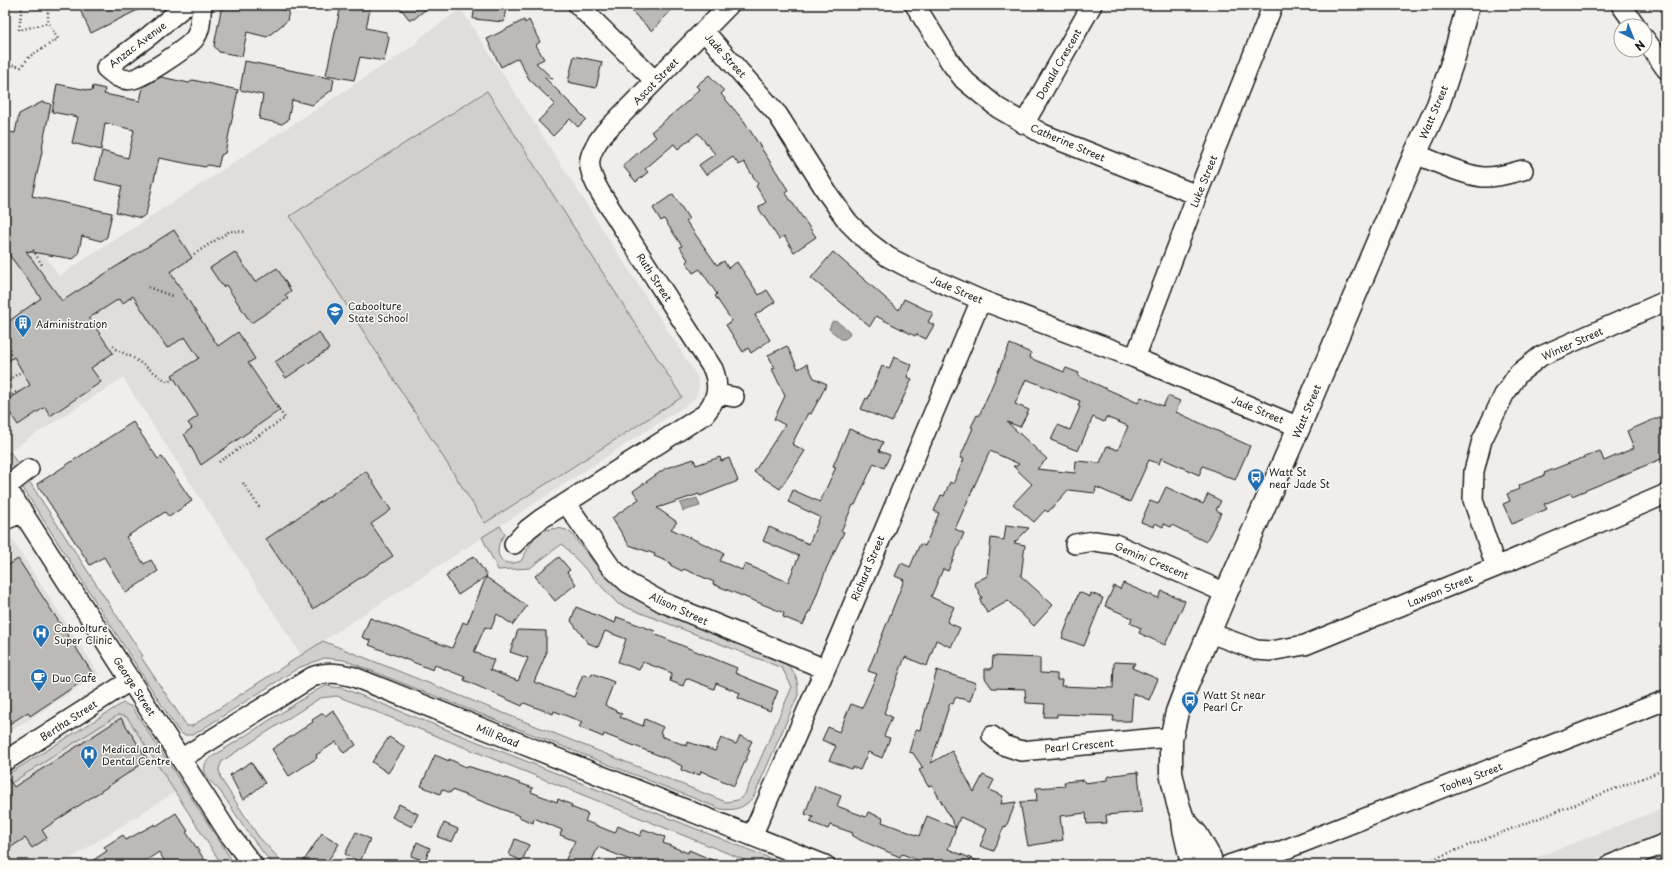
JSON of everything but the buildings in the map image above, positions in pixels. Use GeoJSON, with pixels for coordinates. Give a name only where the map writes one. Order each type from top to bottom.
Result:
{"type":"FeatureCollection","features":[{"type":"Feature","properties":{"kind":"main road","name":"Watt Street"},"geometry":{"type":"LineString","coordinates":[[1210,863],[1197,835],[1183,819],[1172,781],[1171,740],[1177,712],[1226,593],[1299,427],[1415,154],[1438,105],[1454,58],[1468,5]]}},
{"type":"Feature","properties":{"kind":"street","name":"Anzac Avenue"},"geometry":{"type":"LineString","coordinates":[[186,5],[150,36],[106,68],[118,78],[133,79],[170,59],[196,38],[202,5]]}},
{"type":"Feature","properties":{"kind":"street"},"geometry":{"type":"LineString","coordinates":[[578,5],[655,81]]}},
{"type":"Feature","properties":{"kind":"street","name":"Ascot Street"},"geometry":{"type":"LineString","coordinates":[[588,162],[595,144],[604,133],[729,5]]}},
{"type":"Feature","properties":{"kind":"street","name":"Catherine Street"},"geometry":{"type":"LineString","coordinates":[[915,5],[951,63],[964,80],[982,96],[1024,124],[1056,139],[1197,195]]}},
{"type":"Feature","properties":{"kind":"street","name":"Donald Crescent"},"geometry":{"type":"LineString","coordinates":[[1024,124],[1092,5]]}},
{"type":"Feature","properties":{"kind":"street","name":"Luke Street"},"geometry":{"type":"LineString","coordinates":[[1135,358],[1197,195],[1273,5]]}},
{"type":"Feature","properties":{"kind":"street"},"geometry":{"type":"LineString","coordinates":[[1622,5],[1631,18]]}},
{"type":"Feature","properties":{"kind":"street","name":"Jade Street"},"geometry":{"type":"LineString","coordinates":[[704,31],[778,115],[828,194],[848,222],[867,241],[888,257],[917,272],[980,300],[1135,358],[1299,427]]}},
{"type":"Feature","properties":{"kind":"street"},"geometry":{"type":"LineString","coordinates":[[1653,50],[1666,69]]}},
{"type":"Feature","properties":{"kind":"street"},"geometry":{"type":"LineString","coordinates":[[1415,154],[1483,177],[1523,170]]}},
{"type":"Feature","properties":{"kind":"street","name":"Ruth Street"},"geometry":{"type":"LineString","coordinates":[[514,544],[528,529],[705,414],[713,404],[726,395],[713,369],[592,179],[588,162]]}},
{"type":"Feature","properties":{"kind":"street","name":"Richard Street"},"geometry":{"type":"LineString","coordinates":[[752,836],[825,669],[980,300]]}},
{"type":"Feature","properties":{"kind":"street","name":"Winter Street"},"geometry":{"type":"LineString","coordinates":[[1496,567],[1473,500],[1474,471],[1482,440],[1491,418],[1504,395],[1518,374],[1541,356],[1666,302]]}},
{"type":"Feature","properties":{"kind":"street"},"geometry":{"type":"LineString","coordinates":[[6,487],[29,469]]}},
{"type":"Feature","properties":{"kind":"street","name":"George Street"},"geometry":{"type":"LineString","coordinates":[[6,487],[182,758],[229,834],[253,865]]}},
{"type":"Feature","properties":{"kind":"street","name":"Lawson Street"},"geometry":{"type":"LineString","coordinates":[[1210,633],[1256,650],[1276,650],[1305,645],[1496,567],[1666,494]]}},
{"type":"Feature","properties":{"kind":"street","name":"Alison Street"},"geometry":{"type":"LineString","coordinates":[[566,503],[610,566],[628,583],[662,602],[825,669]]}},
{"type":"Feature","properties":{"kind":"street"},"geometry":{"type":"LineString","coordinates":[[5,520],[23,512]]}},
{"type":"Feature","properties":{"kind":"street","name":"Gemini Crescent"},"geometry":{"type":"LineString","coordinates":[[1074,544],[1094,541],[1115,544],[1226,593]]}},
{"type":"Feature","properties":{"kind":"street","name":"Mill Road"},"geometry":{"type":"LineString","coordinates":[[182,758],[312,677],[325,673],[340,674],[354,677],[825,865]]}},
{"type":"Feature","properties":{"kind":"street","name":"Bertha Street"},"geometry":{"type":"LineString","coordinates":[[5,761],[131,680]]}},
{"type":"Feature","properties":{"kind":"street","name":"Toohey Street"},"geometry":{"type":"LineString","coordinates":[[1210,863],[1276,853],[1666,700]]}},
{"type":"Feature","properties":{"kind":"street","name":"Pearl Crescent"},"geometry":{"type":"LineString","coordinates":[[992,736],[1003,745],[1021,751],[1158,738],[1171,740]]}},
{"type":"Feature","properties":{"kind":"street"},"geometry":{"type":"LineString","coordinates":[[1610,865],[1666,843]]}},
{"type":"Feature","properties":{"kind":"street","name":"Toohey Street"},"geometry":{"type":"LineString","coordinates":[[1262,865],[1276,853]]}},
{"type":"Feature","properties":{"kind":"path"},"geometry":{"type":"LineString","coordinates":[[22,5],[19,30],[48,23]]}},
{"type":"Feature","properties":{"kind":"path"},"geometry":{"type":"LineString","coordinates":[[31,5],[71,7],[70,5]]}},
{"type":"Feature","properties":{"kind":"path"},"geometry":{"type":"LineString","coordinates":[[5,63],[21,67],[30,56],[58,39],[48,23],[48,6]]}},
{"type":"Feature","properties":{"kind":"path"},"geometry":{"type":"LineString","coordinates":[[194,254],[230,231],[247,232]]}},
{"type":"Feature","properties":{"kind":"path"},"geometry":{"type":"LineString","coordinates":[[33,250],[42,265]]}},
{"type":"Feature","properties":{"kind":"path"},"geometry":{"type":"LineString","coordinates":[[148,286],[172,296]]}},
{"type":"Feature","properties":{"kind":"path"},"geometry":{"type":"LineString","coordinates":[[113,346],[114,349],[132,357],[168,382],[174,378]]}},
{"type":"Feature","properties":{"kind":"path"},"geometry":{"type":"LineString","coordinates":[[5,376],[6,381],[21,372]]}},
{"type":"Feature","properties":{"kind":"path"},"geometry":{"type":"LineString","coordinates":[[5,399],[18,391],[19,392]]}},
{"type":"Feature","properties":{"kind":"path"},"geometry":{"type":"LineString","coordinates":[[219,462],[286,418],[276,406]]}},
{"type":"Feature","properties":{"kind":"path"},"geometry":{"type":"LineString","coordinates":[[5,415],[7,418],[12,415]]}},
{"type":"Feature","properties":{"kind":"path"},"geometry":{"type":"LineString","coordinates":[[243,483],[259,507]]}},
{"type":"Feature","properties":{"kind":"path"},"geometry":{"type":"LineString","coordinates":[[1418,865],[1666,769]]}},
{"type":"Feature","properties":{"kind":"shaded area","name":"Caboolture State School"},"geometry":{"type":"Polygon","coordinates":[[[461,9],[697,376],[699,386],[696,397],[688,404],[301,655],[123,378],[9,451],[5,444],[5,195],[59,276],[415,45],[421,37],[461,9]]]}},
{"type":"Feature","properties":{"kind":"shaded area"},"geometry":{"type":"Polygon","coordinates":[[[487,91],[682,397],[485,523],[290,216],[487,91]]]}},
{"type":"Feature","properties":{"kind":"shaded area"},"geometry":{"type":"Polygon","coordinates":[[[836,321],[849,331],[850,335],[845,339],[841,339],[829,329],[832,322],[836,321]]]}},
{"type":"Feature","properties":{"kind":"shaded area"},"geometry":{"type":"Polygon","coordinates":[[[10,452],[187,726],[192,726],[323,641],[726,802],[738,800],[745,794],[792,687],[782,668],[618,604],[562,544],[530,568],[498,570],[482,537],[500,526],[505,534],[498,546],[498,552],[503,561],[507,563],[521,561],[534,538],[544,530],[558,528],[566,530],[571,533],[604,575],[627,593],[786,664],[795,674],[798,686],[798,695],[754,796],[743,806],[731,810],[721,809],[344,660],[324,658],[298,668],[193,735],[184,735],[179,732],[5,460],[5,456],[10,452]]]}},
{"type":"Feature","properties":{"kind":"shaded area"},"geometry":{"type":"Polygon","coordinates":[[[697,498],[700,506],[683,511],[680,503],[697,498]]]}},
{"type":"Feature","properties":{"kind":"shaded area","name":"Caboolture Super Clinic"},"geometry":{"type":"Polygon","coordinates":[[[5,529],[99,674],[5,735],[5,529]]]}},
{"type":"Feature","properties":{"kind":"shaded area"},"geometry":{"type":"Polygon","coordinates":[[[326,686],[342,688],[787,865],[757,865],[337,696],[320,698],[222,761],[219,769],[221,779],[258,836],[285,865],[274,865],[252,838],[220,791],[208,778],[204,769],[206,762],[317,690],[326,686]]]}},
{"type":"Feature","properties":{"kind":"shaded area"},"geometry":{"type":"Polygon","coordinates":[[[123,703],[132,707],[235,865],[222,865],[127,717],[118,715],[5,787],[5,776],[123,703]]]}},
{"type":"Feature","properties":{"kind":"shaded area"},"geometry":{"type":"Polygon","coordinates":[[[118,715],[127,717],[175,792],[60,865],[5,865],[5,787],[118,715]]]}},
{"type":"Feature","properties":{"kind":"shaded area"},"geometry":{"type":"Polygon","coordinates":[[[1666,807],[1666,865],[1517,865],[1666,807]]]}},
{"type":"Feature","properties":{"kind":"place","name":"Caboolture State School"},"geometry":{"type":"Point","coordinates":[335,326]}},
{"type":"Feature","properties":{"kind":"place","name":"Administration"},"geometry":{"type":"Point","coordinates":[23,338]}},
{"type":"Feature","properties":{"kind":"place","name":"Watt St near Jade St"},"geometry":{"type":"Point","coordinates":[1256,492]}},
{"type":"Feature","properties":{"kind":"place","name":"Caboolture Super Clinic"},"geometry":{"type":"Point","coordinates":[41,648]}},
{"type":"Feature","properties":{"kind":"place","name":"Duo Cafe"},"geometry":{"type":"Point","coordinates":[39,692]}},
{"type":"Feature","properties":{"kind":"place","name":"Watt St near Pearl Cr"},"geometry":{"type":"Point","coordinates":[1190,715]}},
{"type":"Feature","properties":{"kind":"place","name":"Medical and Dental Centre"},"geometry":{"type":"Point","coordinates":[89,769]}}]}
